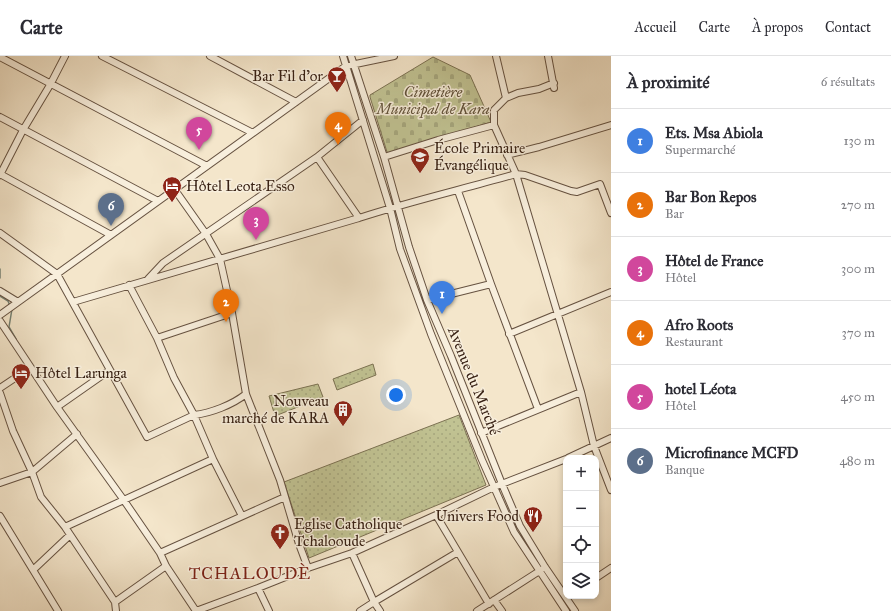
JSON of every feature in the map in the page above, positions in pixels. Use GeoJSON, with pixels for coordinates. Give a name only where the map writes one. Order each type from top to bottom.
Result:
{"type":"FeatureCollection","features":[{"type":"Feature","properties":{"kind":"street"},"geometry":{"type":"LineString","coordinates":[[65,56],[0,174],[111,235]]}},
{"type":"Feature","properties":{"kind":"street"},"geometry":{"type":"LineString","coordinates":[[102,56],[253,133]]}},
{"type":"Feature","properties":{"kind":"street"},"geometry":{"type":"LineString","coordinates":[[210,56],[296,102]]}},
{"type":"Feature","properties":{"kind":"street"},"geometry":{"type":"LineString","coordinates":[[337,56],[344,57]]}},
{"type":"Feature","properties":{"kind":"street","name":"Avenue du Marché"},"geometry":{"type":"LineString","coordinates":[[351,56],[384,157],[409,247],[427,300],[520,526],[545,567],[563,592]]}},
{"type":"Feature","properties":{"kind":"street"},"geometry":{"type":"LineString","coordinates":[[0,315],[346,66],[394,56]]}},
{"type":"Feature","properties":{"kind":"street"},"geometry":{"type":"LineString","coordinates":[[496,56],[506,98]]}},
{"type":"Feature","properties":{"kind":"street"},"geometry":{"type":"LineString","coordinates":[[548,56],[554,86],[518,93],[506,98],[494,110],[494,125],[516,174],[556,315],[581,392],[594,446],[611,490]]}},
{"type":"Feature","properties":{"kind":"street"},"geometry":{"type":"LineString","coordinates":[[0,57],[50,85],[207,166]]}},
{"type":"Feature","properties":{"kind":"street","name":"Avenue du Marché"},"geometry":{"type":"LineString","coordinates":[[344,57],[390,208],[400,249],[431,334],[514,532],[566,611]]}},
{"type":"Feature","properties":{"kind":"street"},"geometry":{"type":"LineString","coordinates":[[0,117],[158,202]]}},
{"type":"Feature","properties":{"kind":"street"},"geometry":{"type":"LineString","coordinates":[[148,279],[163,263],[318,157],[363,120]]}},
{"type":"Feature","properties":{"kind":"street"},"geometry":{"type":"LineString","coordinates":[[384,157],[438,140],[494,125]]}},
{"type":"Feature","properties":{"kind":"street"},"geometry":{"type":"LineString","coordinates":[[507,155],[611,125]]}},
{"type":"Feature","properties":{"kind":"street"},"geometry":{"type":"LineString","coordinates":[[318,157],[359,218]]}},
{"type":"Feature","properties":{"kind":"street"},"geometry":{"type":"LineString","coordinates":[[73,302],[390,208],[458,191],[516,174],[525,175],[577,192],[600,184],[611,213]]}},
{"type":"Feature","properties":{"kind":"street"},"geometry":{"type":"LineString","coordinates":[[175,190],[206,234],[220,259],[232,313],[246,394],[280,480],[298,544],[308,568]]}},
{"type":"Feature","properties":{"kind":"street"},"geometry":{"type":"LineString","coordinates":[[458,191],[490,284],[538,409]]}},
{"type":"Feature","properties":{"kind":"street"},"geometry":{"type":"LineString","coordinates":[[0,233],[58,274],[147,436],[194,415],[204,414],[246,394]]}},
{"type":"Feature","properties":{"kind":"street"},"geometry":{"type":"LineString","coordinates":[[400,249],[409,247]]}},
{"type":"Feature","properties":{"kind":"street"},"geometry":{"type":"LineString","coordinates":[[427,300],[490,284]]}},
{"type":"Feature","properties":{"kind":"street"},"geometry":{"type":"LineString","coordinates":[[129,285],[157,338],[174,378],[194,415],[213,459],[242,516]]}},
{"type":"Feature","properties":{"kind":"street"},"geometry":{"type":"LineString","coordinates":[[0,291],[18,302]]}},
{"type":"Feature","properties":{"kind":"street"},"geometry":{"type":"LineString","coordinates":[[509,334],[611,292]]}},
{"type":"Feature","properties":{"kind":"street"},"geometry":{"type":"LineString","coordinates":[[157,338],[232,313]]}},
{"type":"Feature","properties":{"kind":"street"},"geometry":{"type":"LineString","coordinates":[[0,322],[57,407],[160,553],[166,566],[196,611],[308,568],[352,553],[494,487],[563,460]]}},
{"type":"Feature","properties":{"kind":"street"},"geometry":{"type":"LineString","coordinates":[[431,334],[440,331]]}},
{"type":"Feature","properties":{"kind":"street"},"geometry":{"type":"LineString","coordinates":[[0,388],[30,368]]}},
{"type":"Feature","properties":{"kind":"street"},"geometry":{"type":"LineString","coordinates":[[57,407],[110,370]]}},
{"type":"Feature","properties":{"kind":"street"},"geometry":{"type":"LineString","coordinates":[[481,433],[581,392]]}},
{"type":"Feature","properties":{"kind":"street"},"geometry":{"type":"LineString","coordinates":[[0,393],[13,431],[42,497],[65,527],[115,602],[116,611]]}},
{"type":"Feature","properties":{"kind":"street"},"geometry":{"type":"LineString","coordinates":[[0,483],[32,472],[77,434]]}},
{"type":"Feature","properties":{"kind":"street"},"geometry":{"type":"LineString","coordinates":[[574,455],[611,438]]}},
{"type":"Feature","properties":{"kind":"street"},"geometry":{"type":"LineString","coordinates":[[65,527],[123,499],[213,459]]}},
{"type":"Feature","properties":{"kind":"street"},"geometry":{"type":"LineString","coordinates":[[160,553],[285,497]]}},
{"type":"Feature","properties":{"kind":"street"},"geometry":{"type":"LineString","coordinates":[[436,515],[458,552],[492,602],[502,611]]}},
{"type":"Feature","properties":{"kind":"street"},"geometry":{"type":"LineString","coordinates":[[0,516],[58,611]]}},
{"type":"Feature","properties":{"kind":"street"},"geometry":{"type":"LineString","coordinates":[[33,570],[70,535]]}},
{"type":"Feature","properties":{"kind":"street"},"geometry":{"type":"LineString","coordinates":[[360,611],[458,552]]}},
{"type":"Feature","properties":{"kind":"street"},"geometry":{"type":"LineString","coordinates":[[352,553],[374,602],[380,611]]}},
{"type":"Feature","properties":{"kind":"street"},"geometry":{"type":"LineString","coordinates":[[115,602],[166,566]]}},
{"type":"Feature","properties":{"kind":"street"},"geometry":{"type":"LineString","coordinates":[[477,611],[545,567]]}},
{"type":"Feature","properties":{"kind":"street"},"geometry":{"type":"LineString","coordinates":[[599,576],[611,568]]}},
{"type":"Feature","properties":{"kind":"street"},"geometry":{"type":"LineString","coordinates":[[258,588],[269,611]]}},
{"type":"Feature","properties":{"kind":"street","name":"Avenue du Marché"},"geometry":{"type":"LineString","coordinates":[[568,599],[575,611]]}},
{"type":"Feature","properties":{"kind":"green space","name":"Cimetière Municipal de Kara"},"geometry":{"type":"Polygon","coordinates":[[[433,57],[470,75],[491,122],[389,154],[387,152],[370,95],[433,57]]]}},
{"type":"Feature","properties":{"kind":"green space"},"geometry":{"type":"Polygon","coordinates":[[[373,364],[376,375],[337,390],[333,379],[373,364]]]}},
{"type":"Feature","properties":{"kind":"green space"},"geometry":{"type":"Polygon","coordinates":[[[318,384],[323,397],[275,416],[269,396],[318,384]]]}},
{"type":"Feature","properties":{"kind":"green space"},"geometry":{"type":"Polygon","coordinates":[[[459,415],[486,485],[309,558],[284,482],[459,415]]]}},
{"type":"Feature","properties":{"kind":"waterway"},"geometry":{"type":"LineString","coordinates":[[0,269],[0,278]]}},
{"type":"Feature","properties":{"kind":"waterway"},"geometry":{"type":"LineString","coordinates":[[0,296],[8,301],[10,306]]}},
{"type":"Feature","properties":{"kind":"waterway"},"geometry":{"type":"LineString","coordinates":[[12,309],[9,327],[16,339]]}},
{"type":"Feature","properties":{"kind":"place","name":"Bar Fil d'or"},"geometry":{"type":"Point","coordinates":[337,93]}},
{"type":"Feature","properties":{"kind":"place","name":"Afro Roots"},"geometry":{"type":"Point","coordinates":[338,145]}},
{"type":"Feature","properties":{"kind":"place","name":"hotel Léota"},"geometry":{"type":"Point","coordinates":[199,150]}},
{"type":"Feature","properties":{"kind":"place","name":"École Primaire Évangélique"},"geometry":{"type":"Point","coordinates":[420,174]}},
{"type":"Feature","properties":{"kind":"place","name":"Hôtel Leota Esso"},"geometry":{"type":"Point","coordinates":[172,203]}},
{"type":"Feature","properties":{"kind":"place","name":"Microfinance MCFD"},"geometry":{"type":"Point","coordinates":[111,226]}},
{"type":"Feature","properties":{"kind":"place","name":"Hôtel de France"},"geometry":{"type":"Point","coordinates":[256,240]}},
{"type":"Feature","properties":{"kind":"place","name":"Ets. Msa Abiola"},"geometry":{"type":"Point","coordinates":[442,314]}},
{"type":"Feature","properties":{"kind":"place","name":"Bar Bon Repos"},"geometry":{"type":"Point","coordinates":[226,322]}},
{"type":"Feature","properties":{"kind":"place","name":"Hôtel Larunga"},"geometry":{"type":"Point","coordinates":[21,390]}},
{"type":"Feature","properties":{"kind":"place","name":"Nouveau marché de KARA"},"geometry":{"type":"Point","coordinates":[343,427]}},
{"type":"Feature","properties":{"kind":"place","name":"Univers Food"},"geometry":{"type":"Point","coordinates":[533,533]}},
{"type":"Feature","properties":{"kind":"place","name":"Eglise Catholique Tchalooude"},"geometry":{"type":"Point","coordinates":[280,550]}},
{"type":"Feature","properties":{"kind":"district","name":"TCHALOUDÈ"},"geometry":{"type":"Point","coordinates":[250,573]}}]}
